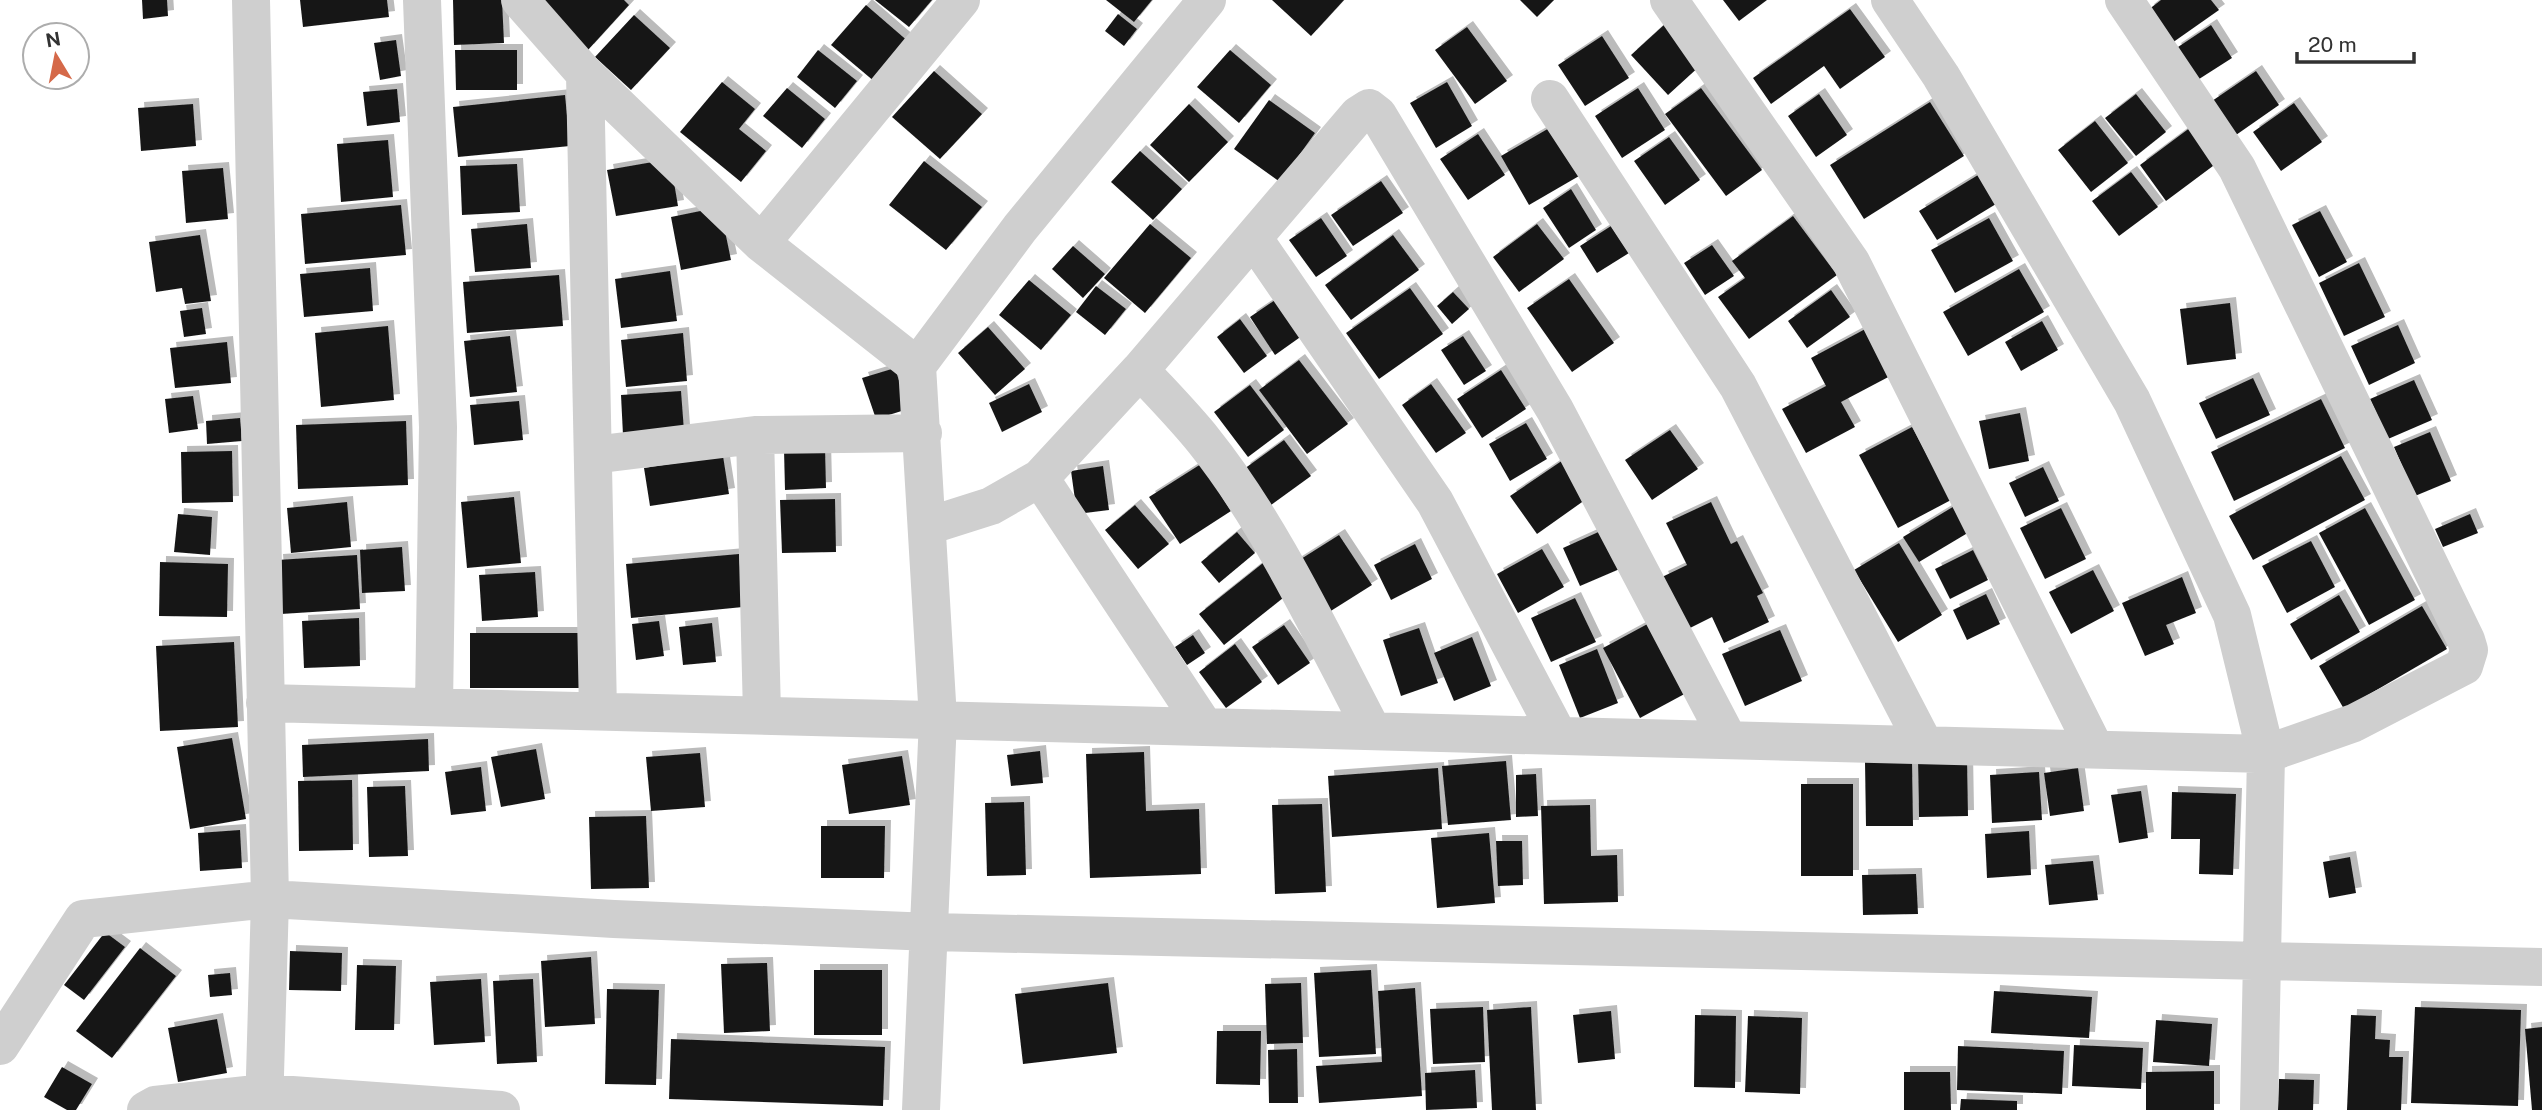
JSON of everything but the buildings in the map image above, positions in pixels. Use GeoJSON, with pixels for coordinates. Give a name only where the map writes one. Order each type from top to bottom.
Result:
{"type":"FeatureCollection","features":[{"type":"Feature","properties":{"kind":"street"},"geometry":{"type":"LineString","coordinates":[[251,0],[270,899],[264,1101]]}},
{"type":"Feature","properties":{"kind":"street"},"geometry":{"type":"LineString","coordinates":[[422,0],[438,427],[435,707]]}},
{"type":"Feature","properties":{"kind":"street"},"geometry":{"type":"LineString","coordinates":[[520,0],[585,74],[761,243],[917,366]]}},
{"type":"Feature","properties":{"kind":"street"},"geometry":{"type":"LineString","coordinates":[[761,243],[961,0]]}},
{"type":"Feature","properties":{"kind":"street"},"geometry":{"type":"LineString","coordinates":[[921,1110],[931,932],[938,719],[917,366],[1020,228],[1207,0]]}},
{"type":"Feature","properties":{"kind":"street"},"geometry":{"type":"LineString","coordinates":[[1669,0],[1851,262],[2095,749]]}},
{"type":"Feature","properties":{"kind":"street"},"geometry":{"type":"LineString","coordinates":[[1889,0],[1941,76],[2132,401],[2232,615],[2266,754],[2259,1110]]}},
{"type":"Feature","properties":{"kind":"street"},"geometry":{"type":"LineString","coordinates":[[265,703],[2266,754],[2354,723],[2457,671],[2468,660],[2469,650],[2434,569],[2377,459],[2237,168],[2124,0]]}},
{"type":"Feature","properties":{"kind":"street"},"geometry":{"type":"LineString","coordinates":[[585,74],[598,711]]}},
{"type":"Feature","properties":{"kind":"street"},"geometry":{"type":"LineString","coordinates":[[1550,99],[1738,386],[1924,744]]}},
{"type":"Feature","properties":{"kind":"street"},"geometry":{"type":"LineString","coordinates":[[928,526],[991,506],[1040,478],[1140,370],[1358,115],[1364,110],[1373,110],[1555,410],[1728,739]]}},
{"type":"Feature","properties":{"kind":"street"},"geometry":{"type":"LineString","coordinates":[[1254,239],[1435,502],[1558,735]]}},
{"type":"Feature","properties":{"kind":"street"},"geometry":{"type":"LineString","coordinates":[[1140,370],[1205,441],[1244,498],[1294,582],[1373,730]]}},
{"type":"Feature","properties":{"kind":"street"},"geometry":{"type":"LineString","coordinates":[[593,455],[755,435],[923,433]]}},
{"type":"Feature","properties":{"kind":"street"},"geometry":{"type":"LineString","coordinates":[[755,435],[762,715]]}},
{"type":"Feature","properties":{"kind":"street"},"geometry":{"type":"LineString","coordinates":[[1040,478],[1205,726]]}},
{"type":"Feature","properties":{"kind":"street"},"geometry":{"type":"LineString","coordinates":[[0,1046],[83,919],[270,899],[614,919],[931,932],[2542,967]]}},
{"type":"Feature","properties":{"kind":"street"},"geometry":{"type":"LineString","coordinates":[[146,1110],[155,1105],[264,1101],[501,1110]]}}]}
